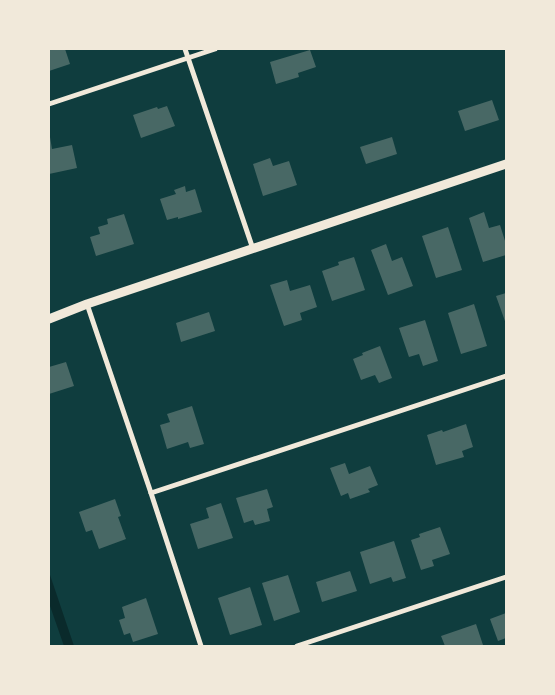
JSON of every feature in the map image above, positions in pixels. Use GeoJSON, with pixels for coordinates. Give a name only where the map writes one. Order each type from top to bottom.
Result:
{"type":"FeatureCollection","features":[{"type":"Feature","properties":{"kind":"street"},"geometry":{"type":"LineString","coordinates":[[185,49],[253,249]]}},
{"type":"Feature","properties":{"kind":"street"},"geometry":{"type":"LineString","coordinates":[[49,104],[215,49]]}},
{"type":"Feature","properties":{"kind":"street"},"geometry":{"type":"LineString","coordinates":[[49,319],[87,304],[506,164]]}},
{"type":"Feature","properties":{"kind":"street"},"geometry":{"type":"LineString","coordinates":[[87,304],[201,646]]}},
{"type":"Feature","properties":{"kind":"street"},"geometry":{"type":"LineString","coordinates":[[151,493],[506,376]]}},
{"type":"Feature","properties":{"kind":"street"},"geometry":{"type":"LineString","coordinates":[[297,646],[506,577]]}},
{"type":"Feature","properties":{"kind":"water"},"geometry":{"type":"Polygon","coordinates":[[[49,572],[74,646],[64,646],[49,603],[49,572]]]}},
{"type":"Feature","properties":{"kind":"building"},"geometry":{"type":"Polygon","coordinates":[[[49,49],[65,49],[70,64],[49,71],[49,49]]]}},
{"type":"Feature","properties":{"kind":"building"},"geometry":{"type":"Polygon","coordinates":[[[310,50],[316,67],[298,73],[299,77],[276,84],[270,62],[310,50]]]}},
{"type":"Feature","properties":{"kind":"building"},"geometry":{"type":"Polygon","coordinates":[[[492,100],[499,120],[465,131],[458,111],[492,100]]]}},
{"type":"Feature","properties":{"kind":"building"},"geometry":{"type":"Polygon","coordinates":[[[167,106],[175,126],[141,138],[133,115],[157,107],[158,109],[167,106]]]}},
{"type":"Feature","properties":{"kind":"building"},"geometry":{"type":"Polygon","coordinates":[[[49,137],[52,149],[72,145],[77,168],[49,174],[49,137]]]}},
{"type":"Feature","properties":{"kind":"building"},"geometry":{"type":"Polygon","coordinates":[[[392,137],[397,154],[366,164],[360,147],[392,137]]]}},
{"type":"Feature","properties":{"kind":"building"},"geometry":{"type":"Polygon","coordinates":[[[270,158],[273,166],[289,161],[297,185],[263,196],[253,164],[270,158]]]}},
{"type":"Feature","properties":{"kind":"building"},"geometry":{"type":"Polygon","coordinates":[[[185,186],[186,192],[195,189],[202,212],[167,220],[160,199],[176,194],[174,190],[185,186]]]}},
{"type":"Feature","properties":{"kind":"building"},"geometry":{"type":"Polygon","coordinates":[[[484,212],[489,228],[500,225],[506,244],[506,255],[483,262],[469,218],[484,212]]]}},
{"type":"Feature","properties":{"kind":"building"},"geometry":{"type":"Polygon","coordinates":[[[124,214],[134,244],[96,256],[90,237],[100,234],[98,227],[108,224],[107,219],[124,214]]]}},
{"type":"Feature","properties":{"kind":"building"},"geometry":{"type":"Polygon","coordinates":[[[448,227],[462,270],[436,278],[422,236],[448,227]]]}},
{"type":"Feature","properties":{"kind":"building"},"geometry":{"type":"Polygon","coordinates":[[[386,244],[392,261],[402,257],[413,286],[388,295],[371,250],[386,244]]]}},
{"type":"Feature","properties":{"kind":"building"},"geometry":{"type":"Polygon","coordinates":[[[354,257],[365,290],[332,301],[322,271],[339,265],[338,262],[354,257]]]}},
{"type":"Feature","properties":{"kind":"building"},"geometry":{"type":"Polygon","coordinates":[[[287,280],[290,291],[310,285],[317,307],[300,313],[302,320],[284,326],[270,285],[287,280]]]}},
{"type":"Feature","properties":{"kind":"building"},"geometry":{"type":"Polygon","coordinates":[[[506,293],[506,324],[496,296],[506,293]]]}},
{"type":"Feature","properties":{"kind":"building"},"geometry":{"type":"Polygon","coordinates":[[[474,304],[487,346],[461,354],[448,313],[474,304]]]}},
{"type":"Feature","properties":{"kind":"building"},"geometry":{"type":"Polygon","coordinates":[[[209,312],[215,331],[181,342],[176,323],[209,312]]]}},
{"type":"Feature","properties":{"kind":"building"},"geometry":{"type":"Polygon","coordinates":[[[425,320],[438,361],[423,366],[419,354],[409,357],[399,328],[425,320]]]}},
{"type":"Feature","properties":{"kind":"building"},"geometry":{"type":"Polygon","coordinates":[[[380,346],[392,378],[379,383],[375,375],[361,380],[353,359],[363,355],[362,353],[380,346]]]}},
{"type":"Feature","properties":{"kind":"building"},"geometry":{"type":"Polygon","coordinates":[[[66,362],[74,386],[49,394],[49,367],[66,362]]]}},
{"type":"Feature","properties":{"kind":"building"},"geometry":{"type":"Polygon","coordinates":[[[192,406],[204,444],[190,448],[188,442],[167,449],[160,425],[170,422],[167,414],[192,406]]]}},
{"type":"Feature","properties":{"kind":"building"},"geometry":{"type":"Polygon","coordinates":[[[466,424],[473,447],[462,451],[464,457],[436,465],[427,435],[466,424]]]}},
{"type":"Feature","properties":{"kind":"building"},"geometry":{"type":"Polygon","coordinates":[[[345,463],[349,474],[370,466],[378,485],[368,489],[370,492],[350,499],[348,493],[341,496],[330,468],[345,463]]]}},
{"type":"Feature","properties":{"kind":"building"},"geometry":{"type":"Polygon","coordinates":[[[267,489],[273,507],[267,509],[270,521],[255,525],[253,520],[244,523],[236,498],[267,489]]]}},
{"type":"Feature","properties":{"kind":"building"},"geometry":{"type":"Polygon","coordinates":[[[115,499],[121,516],[118,517],[126,539],[99,549],[92,530],[86,532],[79,512],[115,499]]]}},
{"type":"Feature","properties":{"kind":"building"},"geometry":{"type":"Polygon","coordinates":[[[221,503],[233,538],[198,549],[190,524],[209,518],[206,508],[221,503]]]}},
{"type":"Feature","properties":{"kind":"building"},"geometry":{"type":"Polygon","coordinates":[[[440,527],[450,554],[432,560],[434,566],[421,570],[411,540],[420,537],[419,534],[440,527]]]}},
{"type":"Feature","properties":{"kind":"building"},"geometry":{"type":"Polygon","coordinates":[[[394,541],[406,578],[393,582],[391,577],[370,584],[360,552],[394,541]]]}},
{"type":"Feature","properties":{"kind":"building"},"geometry":{"type":"Polygon","coordinates":[[[350,571],[357,591],[322,602],[316,582],[350,571]]]}},
{"type":"Feature","properties":{"kind":"building"},"geometry":{"type":"Polygon","coordinates":[[[288,575],[300,612],[274,621],[262,583],[288,575]]]}},
{"type":"Feature","properties":{"kind":"building"},"geometry":{"type":"Polygon","coordinates":[[[250,587],[262,625],[230,635],[218,598],[250,587]]]}},
{"type":"Feature","properties":{"kind":"building"},"geometry":{"type":"Polygon","coordinates":[[[146,598],[158,634],[133,642],[130,633],[124,635],[119,620],[125,618],[122,607],[146,598]]]}},
{"type":"Feature","properties":{"kind":"building"},"geometry":{"type":"Polygon","coordinates":[[[506,613],[506,638],[498,641],[490,619],[506,613]]]}},
{"type":"Feature","properties":{"kind":"building"},"geometry":{"type":"Polygon","coordinates":[[[476,624],[483,645],[445,646],[441,636],[476,624]]]}}]}
